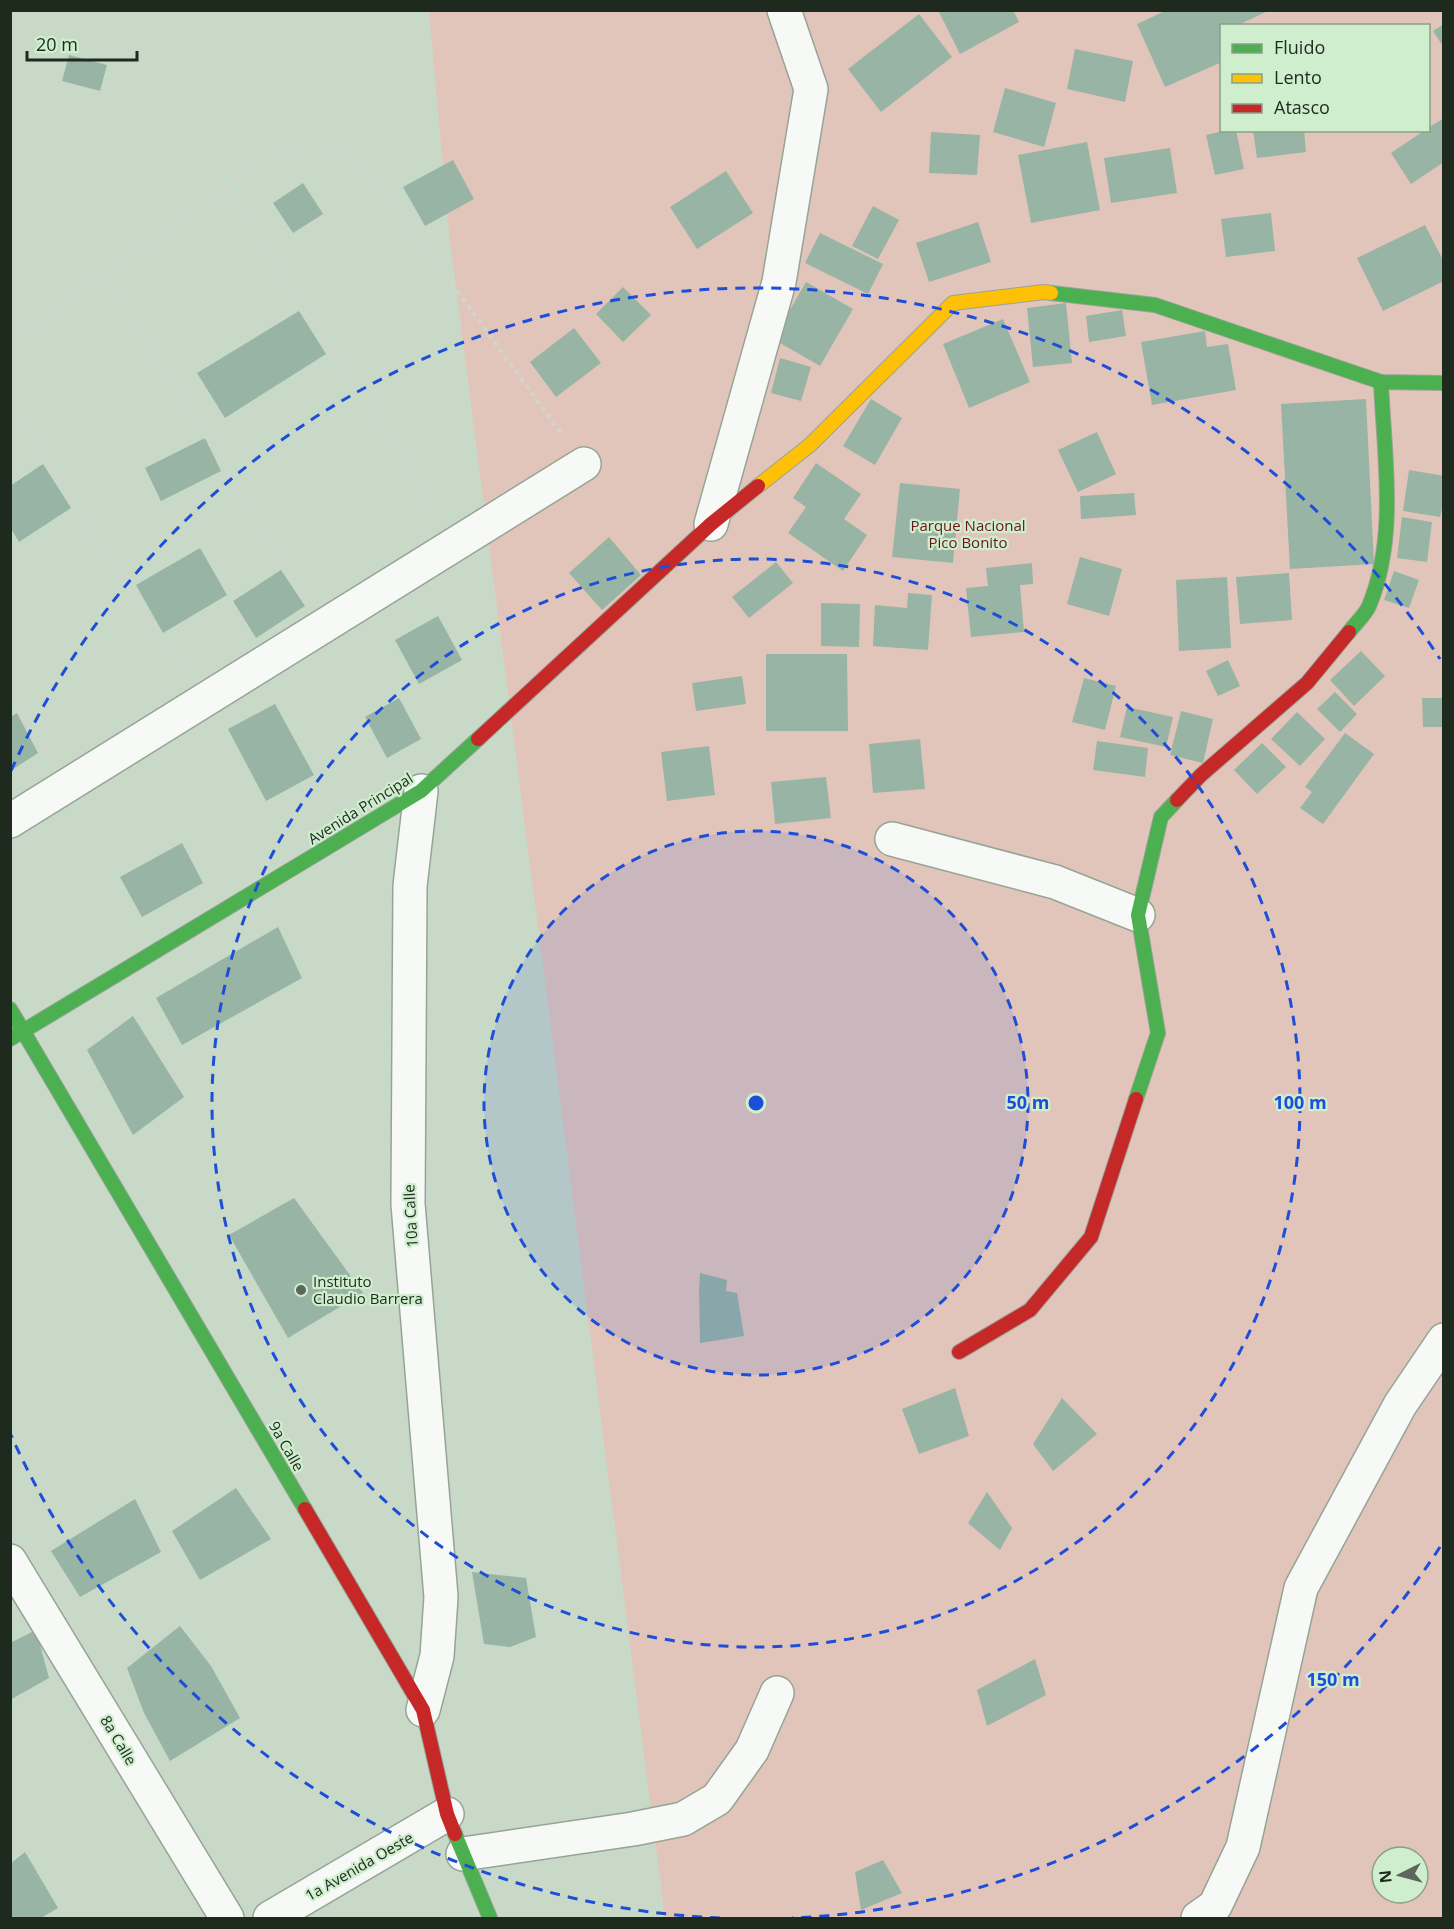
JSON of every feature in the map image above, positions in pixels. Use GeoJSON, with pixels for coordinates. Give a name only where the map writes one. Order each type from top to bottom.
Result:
{"type":"FeatureCollection","features":[{"type":"Feature","properties":{"kind":"street"},"geometry":{"type":"LineString","coordinates":[[711,524],[778,282],[812,88],[784,10]]}},
{"type":"Feature","properties":{"kind":"street","name":"Avenida Principal"},"geometry":{"type":"LineString","coordinates":[[10,1039],[421,791],[711,524],[810,445],[953,303],[1044,292],[1155,305],[1381,382],[1443,383]]}},
{"type":"Feature","properties":{"kind":"street"},"geometry":{"type":"LineString","coordinates":[[959,1352],[1030,1310],[1091,1237],[1158,1033],[1138,915],[1161,817],[1201,776],[1307,683],[1368,608],[1385,551],[1386,487],[1381,382]]}},
{"type":"Feature","properties":{"kind":"street"},"geometry":{"type":"LineString","coordinates":[[10,821],[584,464]]}},
{"type":"Feature","properties":{"kind":"street","name":"10a Calle"},"geometry":{"type":"LineString","coordinates":[[421,791],[410,886],[408,1204],[441,1597],[437,1656],[423,1710]]}},
{"type":"Feature","properties":{"kind":"street"},"geometry":{"type":"LineString","coordinates":[[892,839],[1055,882],[1138,915]]}},
{"type":"Feature","properties":{"kind":"street","name":"9a Calle"},"geometry":{"type":"LineString","coordinates":[[10,1009],[423,1710],[447,1814],[490,1918]]}},
{"type":"Feature","properties":{"kind":"street"},"geometry":{"type":"LineString","coordinates":[[1198,1918],[1215,1906],[1243,1847],[1301,1588],[1400,1406],[1443,1340]]}},
{"type":"Feature","properties":{"kind":"street","name":"8a Calle"},"geometry":{"type":"LineString","coordinates":[[10,1561],[227,1918]]}},
{"type":"Feature","properties":{"kind":"street"},"geometry":{"type":"LineString","coordinates":[[464,1854],[633,1829],[683,1819],[717,1799],[752,1750],[777,1693]]}},
{"type":"Feature","properties":{"kind":"street","name":"1a Avenida Oeste"},"geometry":{"type":"LineString","coordinates":[[270,1918],[447,1814]]}},
{"type":"Feature","properties":{"kind":"path"},"geometry":{"type":"LineString","coordinates":[[10,342],[269,157],[294,145],[322,145],[348,157],[374,177],[584,464]]}},
{"type":"Feature","properties":{"kind":"path"},"geometry":{"type":"LineString","coordinates":[[227,187],[457,544]]}},
{"type":"Feature","properties":{"kind":"path"},"geometry":{"type":"LineString","coordinates":[[106,274],[322,627]]}},
{"type":"Feature","properties":{"kind":"path"},"geometry":{"type":"LineString","coordinates":[[10,406],[204,701]]}},
{"type":"Feature","properties":{"kind":"path"},"geometry":{"type":"LineString","coordinates":[[10,696],[67,787]]}},
{"type":"Feature","properties":{"kind":"green space","name":"Parque Nacional Pico Bonito"},"geometry":{"type":"Polygon","coordinates":[[[429,11],[1443,11],[1443,1918],[665,1918],[449,233],[429,11]]]}},
{"type":"Feature","properties":{"kind":"building"},"geometry":{"type":"Polygon","coordinates":[[[942,10],[1013,10],[1019,22],[960,54],[939,12],[942,10]]]}},
{"type":"Feature","properties":{"kind":"building"},"geometry":{"type":"Polygon","coordinates":[[[1167,10],[1270,10],[1240,24],[1220,24],[1220,63],[1165,87],[1137,24],[1167,10]]]}},
{"type":"Feature","properties":{"kind":"building"},"geometry":{"type":"Polygon","coordinates":[[[919,14],[952,57],[881,112],[848,69],[919,14]]]}},
{"type":"Feature","properties":{"kind":"building"},"geometry":{"type":"Polygon","coordinates":[[[1444,24],[1444,48],[1433,31],[1444,24]]]}},
{"type":"Feature","properties":{"kind":"building"},"geometry":{"type":"Polygon","coordinates":[[[1075,49],[1133,61],[1125,102],[1067,89],[1075,49]]]}},
{"type":"Feature","properties":{"kind":"building"},"geometry":{"type":"Polygon","coordinates":[[[69,55],[107,65],[100,91],[62,81],[69,55]]]}},
{"type":"Feature","properties":{"kind":"building"},"geometry":{"type":"Polygon","coordinates":[[[1005,88],[1056,103],[1044,147],[993,132],[1005,88]]]}},
{"type":"Feature","properties":{"kind":"building"},"geometry":{"type":"Polygon","coordinates":[[[1444,118],[1444,162],[1411,184],[1391,153],[1422,132],[1430,132],[1430,127],[1444,118]]]}},
{"type":"Feature","properties":{"kind":"building"},"geometry":{"type":"Polygon","coordinates":[[[931,132],[980,135],[977,175],[929,173],[931,132]]]}},
{"type":"Feature","properties":{"kind":"building"},"geometry":{"type":"Polygon","coordinates":[[[1220,132],[1236,132],[1244,169],[1215,175],[1206,135],[1220,132]]]}},
{"type":"Feature","properties":{"kind":"building"},"geometry":{"type":"Polygon","coordinates":[[[1253,132],[1304,132],[1306,152],[1257,158],[1253,132]]]}},
{"type":"Feature","properties":{"kind":"building"},"geometry":{"type":"Polygon","coordinates":[[[1087,142],[1100,210],[1031,223],[1018,155],[1087,142]]]}},
{"type":"Feature","properties":{"kind":"building"},"geometry":{"type":"Polygon","coordinates":[[[1170,148],[1177,193],[1111,203],[1104,158],[1170,148]]]}},
{"type":"Feature","properties":{"kind":"building"},"geometry":{"type":"Polygon","coordinates":[[[453,160],[474,199],[425,226],[403,187],[453,160]]]}},
{"type":"Feature","properties":{"kind":"building"},"geometry":{"type":"Polygon","coordinates":[[[726,171],[753,213],[697,249],[670,207],[726,171]]]}},
{"type":"Feature","properties":{"kind":"building"},"geometry":{"type":"Polygon","coordinates":[[[303,183],[323,214],[293,233],[273,203],[303,183]]]}},
{"type":"Feature","properties":{"kind":"building"},"geometry":{"type":"Polygon","coordinates":[[[873,206],[899,220],[878,259],[852,246],[873,206]]]}},
{"type":"Feature","properties":{"kind":"building"},"geometry":{"type":"Polygon","coordinates":[[[1271,213],[1275,251],[1226,257],[1221,219],[1271,213]]]}},
{"type":"Feature","properties":{"kind":"building"},"geometry":{"type":"Polygon","coordinates":[[[978,222],[991,262],[929,282],[916,243],[978,222]]]}},
{"type":"Feature","properties":{"kind":"building"},"geometry":{"type":"Polygon","coordinates":[[[1425,225],[1444,262],[1444,281],[1383,311],[1357,258],[1425,225]]]}},
{"type":"Feature","properties":{"kind":"building"},"geometry":{"type":"Polygon","coordinates":[[[820,233],[883,264],[868,294],[805,263],[820,233]]]}},
{"type":"Feature","properties":{"kind":"building"},"geometry":{"type":"Polygon","coordinates":[[[806,282],[853,309],[820,366],[773,339],[806,282]]]}},
{"type":"Feature","properties":{"kind":"building"},"geometry":{"type":"Polygon","coordinates":[[[623,287],[651,315],[623,342],[596,314],[623,287]]]}},
{"type":"Feature","properties":{"kind":"building"},"geometry":{"type":"Polygon","coordinates":[[[1066,303],[1072,363],[1033,367],[1027,308],[1066,303]]]}},
{"type":"Feature","properties":{"kind":"building"},"geometry":{"type":"Polygon","coordinates":[[[1122,310],[1126,336],[1089,342],[1086,316],[1122,310]]]}},
{"type":"Feature","properties":{"kind":"building"},"geometry":{"type":"Polygon","coordinates":[[[299,311],[326,354],[225,418],[197,373],[299,311]]]}},
{"type":"Feature","properties":{"kind":"building"},"geometry":{"type":"Polygon","coordinates":[[[1003,319],[1030,382],[969,408],[943,344],[1003,319]]]}},
{"type":"Feature","properties":{"kind":"building"},"geometry":{"type":"Polygon","coordinates":[[[574,328],[601,363],[556,397],[530,362],[574,328]]]}},
{"type":"Feature","properties":{"kind":"building"},"geometry":{"type":"Polygon","coordinates":[[[1205,331],[1207,347],[1228,344],[1236,390],[1152,405],[1141,342],[1205,331]]]}},
{"type":"Feature","properties":{"kind":"building"},"geometry":{"type":"Polygon","coordinates":[[[780,358],[811,367],[801,401],[771,393],[780,358]]]}},
{"type":"Feature","properties":{"kind":"building"},"geometry":{"type":"Polygon","coordinates":[[[871,399],[902,418],[875,465],[843,446],[871,399]]]}},
{"type":"Feature","properties":{"kind":"building"},"geometry":{"type":"Polygon","coordinates":[[[1366,399],[1374,564],[1290,569],[1281,404],[1366,399]]]}},
{"type":"Feature","properties":{"kind":"building"},"geometry":{"type":"Polygon","coordinates":[[[1097,432],[1116,474],[1078,492],[1058,450],[1097,432]]]}},
{"type":"Feature","properties":{"kind":"building"},"geometry":{"type":"Polygon","coordinates":[[[205,438],[221,471],[161,501],[145,468],[205,438]]]}},
{"type":"Feature","properties":{"kind":"building"},"geometry":{"type":"Polygon","coordinates":[[[816,463],[861,494],[844,519],[867,535],[843,571],[788,533],[806,507],[793,498],[816,463]]]}},
{"type":"Feature","properties":{"kind":"building"},"geometry":{"type":"Polygon","coordinates":[[[43,464],[71,508],[19,542],[10,527],[10,486],[43,464]]]}},
{"type":"Feature","properties":{"kind":"building"},"geometry":{"type":"Polygon","coordinates":[[[1409,470],[1444,476],[1444,499],[1440,517],[1403,511],[1409,470]]]}},
{"type":"Feature","properties":{"kind":"building"},"geometry":{"type":"Polygon","coordinates":[[[900,483],[960,489],[953,563],[892,557],[900,483]]]}},
{"type":"Feature","properties":{"kind":"building"},"geometry":{"type":"Polygon","coordinates":[[[1134,493],[1136,515],[1081,519],[1080,496],[1134,493]]]}},
{"type":"Feature","properties":{"kind":"building"},"geometry":{"type":"Polygon","coordinates":[[[1402,517],[1432,522],[1427,562],[1397,558],[1402,517]]]}},
{"type":"Feature","properties":{"kind":"building"},"geometry":{"type":"Polygon","coordinates":[[[609,537],[641,575],[602,610],[569,573],[609,537]]]}},
{"type":"Feature","properties":{"kind":"building"},"geometry":{"type":"Polygon","coordinates":[[[200,548],[227,595],[163,633],[136,585],[200,548]]]}},
{"type":"Feature","properties":{"kind":"building"},"geometry":{"type":"Polygon","coordinates":[[[1080,557],[1122,569],[1109,616],[1067,604],[1080,557]]]}},
{"type":"Feature","properties":{"kind":"building"},"geometry":{"type":"Polygon","coordinates":[[[776,562],[793,583],[749,618],[732,597],[776,562]]]}},
{"type":"Feature","properties":{"kind":"building"},"geometry":{"type":"Polygon","coordinates":[[[1032,563],[1033,584],[1020,585],[1024,632],[971,637],[966,588],[988,586],[986,568],[1032,563]]]}},
{"type":"Feature","properties":{"kind":"building"},"geometry":{"type":"Polygon","coordinates":[[[281,570],[305,606],[256,638],[233,601],[281,570]]]}},
{"type":"Feature","properties":{"kind":"building"},"geometry":{"type":"Polygon","coordinates":[[[1394,571],[1419,580],[1409,608],[1384,600],[1394,571]]]}},
{"type":"Feature","properties":{"kind":"building"},"geometry":{"type":"Polygon","coordinates":[[[1289,573],[1292,620],[1240,624],[1236,577],[1289,573]]]}},
{"type":"Feature","properties":{"kind":"building"},"geometry":{"type":"Polygon","coordinates":[[[1227,577],[1231,648],[1179,651],[1176,580],[1227,577]]]}},
{"type":"Feature","properties":{"kind":"building"},"geometry":{"type":"Polygon","coordinates":[[[908,593],[932,595],[928,650],[873,646],[875,605],[907,608],[908,593]]]}},
{"type":"Feature","properties":{"kind":"building"},"geometry":{"type":"Polygon","coordinates":[[[821,603],[860,604],[859,647],[821,646],[821,603]]]}},
{"type":"Feature","properties":{"kind":"building"},"geometry":{"type":"Polygon","coordinates":[[[438,616],[462,660],[419,684],[395,640],[438,616]]]}},
{"type":"Feature","properties":{"kind":"building"},"geometry":{"type":"Polygon","coordinates":[[[1361,651],[1385,676],[1354,706],[1330,680],[1361,651]]]}},
{"type":"Feature","properties":{"kind":"building"},"geometry":{"type":"Polygon","coordinates":[[[766,654],[847,654],[848,731],[766,731],[766,654]]]}},
{"type":"Feature","properties":{"kind":"building"},"geometry":{"type":"Polygon","coordinates":[[[1228,660],[1240,686],[1218,696],[1206,671],[1228,660]]]}},
{"type":"Feature","properties":{"kind":"building"},"geometry":{"type":"Polygon","coordinates":[[[742,676],[746,704],[696,711],[692,683],[742,676]]]}},
{"type":"Feature","properties":{"kind":"building"},"geometry":{"type":"Polygon","coordinates":[[[1084,678],[1116,686],[1105,730],[1072,722],[1084,678]]]}},
{"type":"Feature","properties":{"kind":"building"},"geometry":{"type":"Polygon","coordinates":[[[1335,692],[1357,714],[1340,732],[1317,709],[1335,692]]]}},
{"type":"Feature","properties":{"kind":"building"},"geometry":{"type":"Polygon","coordinates":[[[399,698],[421,739],[387,758],[365,717],[399,698]]]}},
{"type":"Feature","properties":{"kind":"building"},"geometry":{"type":"Polygon","coordinates":[[[1422,698],[1444,698],[1444,727],[1423,727],[1422,698]]]}},
{"type":"Feature","properties":{"kind":"building"},"geometry":{"type":"Polygon","coordinates":[[[275,704],[314,775],[266,801],[228,729],[275,704]]]}},
{"type":"Feature","properties":{"kind":"building"},"geometry":{"type":"Polygon","coordinates":[[[1127,707],[1173,717],[1166,747],[1120,737],[1127,707]]]}},
{"type":"Feature","properties":{"kind":"building"},"geometry":{"type":"Polygon","coordinates":[[[1181,711],[1213,719],[1203,763],[1170,755],[1181,711]]]}},
{"type":"Feature","properties":{"kind":"building"},"geometry":{"type":"Polygon","coordinates":[[[1297,712],[1325,739],[1300,766],[1271,739],[1297,712]]]}},
{"type":"Feature","properties":{"kind":"building"},"geometry":{"type":"Polygon","coordinates":[[[17,713],[38,753],[10,771],[10,717],[17,713]]]}},
{"type":"Feature","properties":{"kind":"building"},"geometry":{"type":"Polygon","coordinates":[[[1345,733],[1374,754],[1323,824],[1300,808],[1312,792],[1305,787],[1345,733]]]}},
{"type":"Feature","properties":{"kind":"building"},"geometry":{"type":"Polygon","coordinates":[[[920,739],[925,789],[873,793],[869,744],[920,739]]]}},
{"type":"Feature","properties":{"kind":"building"},"geometry":{"type":"Polygon","coordinates":[[[1097,741],[1148,748],[1145,777],[1093,770],[1097,741]]]}},
{"type":"Feature","properties":{"kind":"building"},"geometry":{"type":"Polygon","coordinates":[[[1262,743],[1286,767],[1257,794],[1234,770],[1262,743]]]}},
{"type":"Feature","properties":{"kind":"building"},"geometry":{"type":"Polygon","coordinates":[[[709,746],[715,795],[667,801],[661,752],[709,746]]]}},
{"type":"Feature","properties":{"kind":"building"},"geometry":{"type":"Polygon","coordinates":[[[826,777],[831,818],[775,824],[771,782],[826,777]]]}},
{"type":"Feature","properties":{"kind":"building"},"geometry":{"type":"Polygon","coordinates":[[[182,843],[203,883],[142,917],[120,877],[182,843]]]}},
{"type":"Feature","properties":{"kind":"building"},"geometry":{"type":"Polygon","coordinates":[[[278,927],[302,978],[182,1045],[156,998],[278,927]]]}},
{"type":"Feature","properties":{"kind":"building"},"geometry":{"type":"Polygon","coordinates":[[[133,1016],[184,1097],[133,1135],[87,1050],[133,1016]]]}},
{"type":"Feature","properties":{"kind":"building"},"geometry":{"type":"Polygon","coordinates":[[[294,1198],[363,1293],[288,1338],[229,1235],[294,1198]]]}},
{"type":"Feature","properties":{"kind":"building"},"geometry":{"type":"Polygon","coordinates":[[[700,1273],[727,1280],[726,1291],[737,1293],[744,1336],[700,1343],[700,1273]]]}},
{"type":"Feature","properties":{"kind":"building"},"geometry":{"type":"Polygon","coordinates":[[[955,1388],[969,1436],[919,1454],[902,1409],[955,1388]]]}},
{"type":"Feature","properties":{"kind":"building"},"geometry":{"type":"Polygon","coordinates":[[[1062,1398],[1097,1434],[1053,1471],[1033,1444],[1062,1398]]]}},
{"type":"Feature","properties":{"kind":"building"},"geometry":{"type":"Polygon","coordinates":[[[236,1488],[271,1539],[200,1580],[172,1531],[236,1488]]]}},
{"type":"Feature","properties":{"kind":"building"},"geometry":{"type":"Polygon","coordinates":[[[987,1492],[1012,1528],[1000,1550],[968,1523],[987,1492]]]}},
{"type":"Feature","properties":{"kind":"building"},"geometry":{"type":"Polygon","coordinates":[[[135,1499],[161,1552],[80,1597],[51,1551],[135,1499]]]}},
{"type":"Feature","properties":{"kind":"building"},"geometry":{"type":"Polygon","coordinates":[[[472,1572],[526,1578],[536,1637],[510,1647],[484,1644],[472,1572]]]}},
{"type":"Feature","properties":{"kind":"building"},"geometry":{"type":"Polygon","coordinates":[[[180,1626],[211,1666],[240,1718],[170,1761],[144,1713],[127,1668],[180,1626]]]}},
{"type":"Feature","properties":{"kind":"building"},"geometry":{"type":"Polygon","coordinates":[[[36,1630],[49,1678],[10,1700],[10,1643],[36,1630]]]}},
{"type":"Feature","properties":{"kind":"building"},"geometry":{"type":"Polygon","coordinates":[[[1035,1659],[1046,1695],[987,1726],[977,1690],[1035,1659]]]}},
{"type":"Feature","properties":{"kind":"building"},"geometry":{"type":"Polygon","coordinates":[[[25,1852],[58,1908],[41,1918],[10,1918],[10,1864],[25,1852]]]}},
{"type":"Feature","properties":{"kind":"building"},"geometry":{"type":"Polygon","coordinates":[[[883,1860],[902,1893],[861,1910],[855,1872],[883,1860]]]}},
{"type":"Feature","properties":{"kind":"traffic: fast"},"geometry":{"type":"LineString","coordinates":[[1051,293],[1155,305],[1381,382],[1444,383]]}},
{"type":"Feature","properties":{"kind":"traffic: fast"},"geometry":{"type":"LineString","coordinates":[[1349,632],[1369,606],[1384,552],[1387,496],[1381,382]]}},
{"type":"Feature","properties":{"kind":"traffic: fast"},"geometry":{"type":"LineString","coordinates":[[10,1039],[421,791],[478,739]]}},
{"type":"Feature","properties":{"kind":"traffic: fast"},"geometry":{"type":"LineString","coordinates":[[1136,1099],[1158,1033],[1138,915],[1161,817],[1177,800]]}},
{"type":"Feature","properties":{"kind":"traffic: fast"},"geometry":{"type":"LineString","coordinates":[[10,1009],[305,1509]]}},
{"type":"Feature","properties":{"kind":"traffic: fast"},"geometry":{"type":"LineString","coordinates":[[455,1834],[490,1918]]}},
{"type":"Feature","properties":{"kind":"traffic: slow"},"geometry":{"type":"LineString","coordinates":[[758,486],[810,445],[953,303],[1051,293]]}},
{"type":"Feature","properties":{"kind":"traffic: jam"},"geometry":{"type":"LineString","coordinates":[[478,739],[711,524],[758,486]]}},
{"type":"Feature","properties":{"kind":"traffic: jam"},"geometry":{"type":"LineString","coordinates":[[1177,800],[1201,775],[1307,683],[1349,632]]}},
{"type":"Feature","properties":{"kind":"traffic: jam"},"geometry":{"type":"LineString","coordinates":[[959,1352],[1030,1310],[1091,1237],[1136,1099]]}},
{"type":"Feature","properties":{"kind":"traffic: jam"},"geometry":{"type":"LineString","coordinates":[[305,1509],[423,1710],[447,1814],[455,1834]]}},
{"type":"Feature","properties":{"kind":"place","name":"Instituto Claudio Barrera"},"geometry":{"type":"Point","coordinates":[301,1290]}}]}
